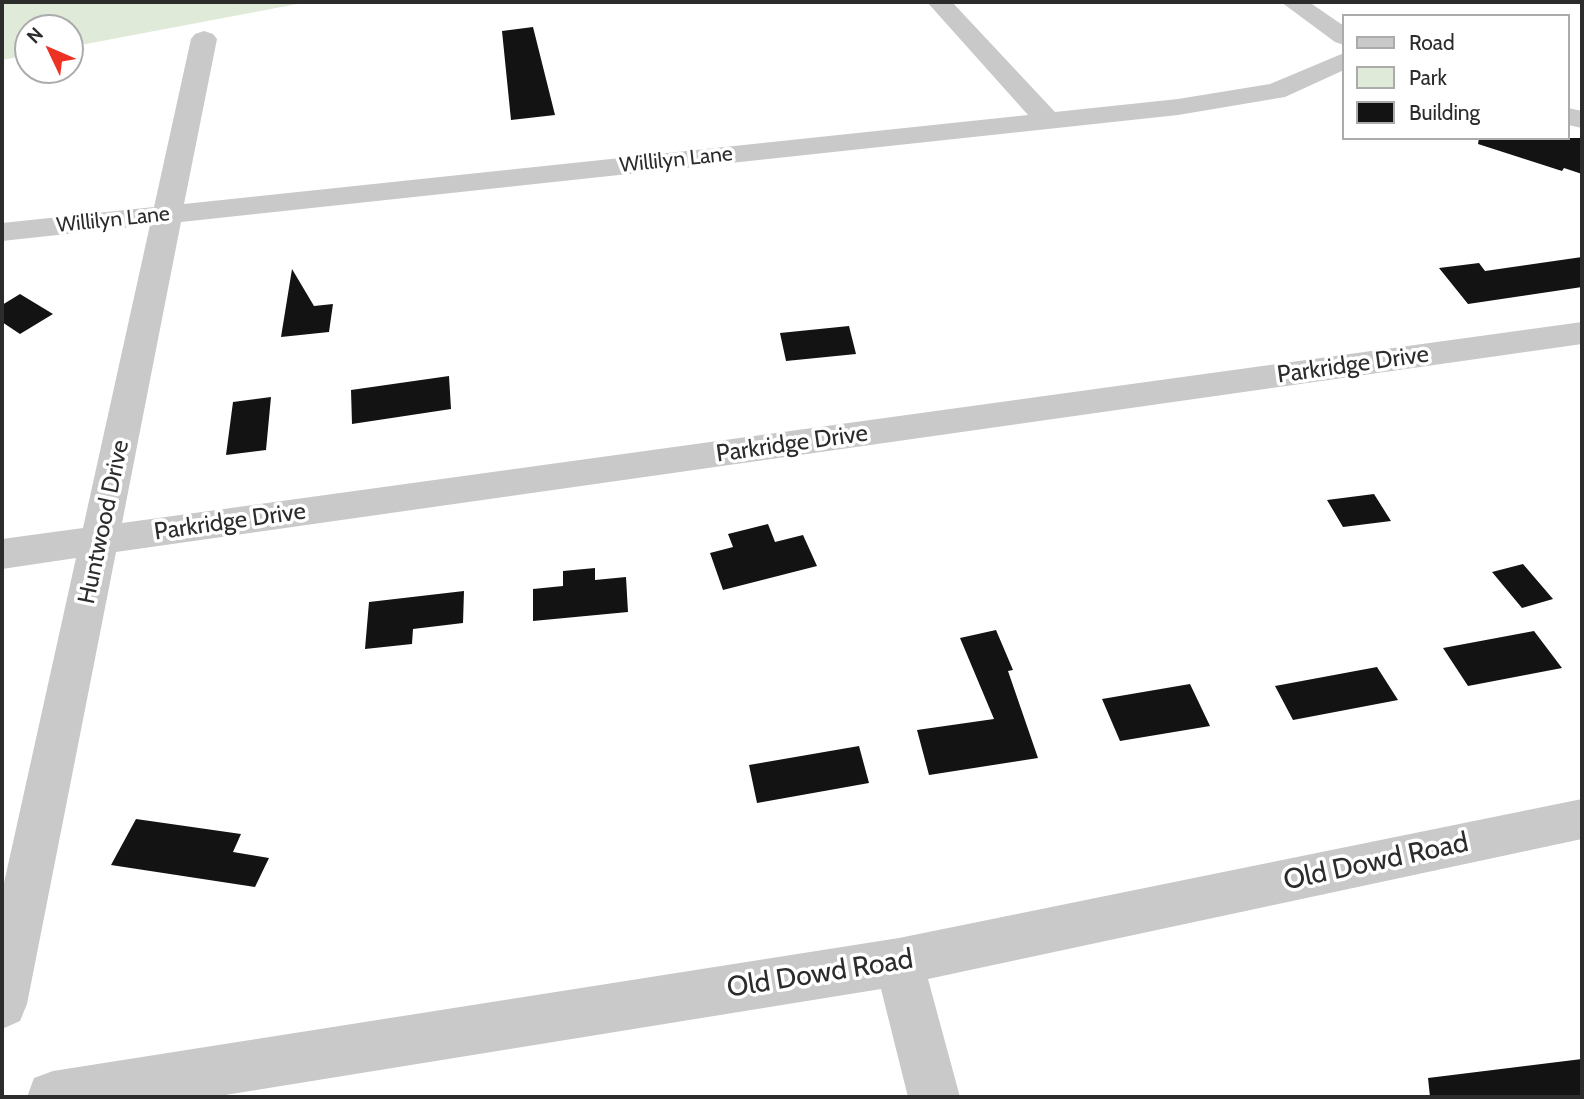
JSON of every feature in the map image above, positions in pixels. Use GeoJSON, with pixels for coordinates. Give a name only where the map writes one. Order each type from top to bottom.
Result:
{"type":"FeatureCollection","features":[{"type":"Feature","properties":{"kind":"street"},"geometry":{"type":"LineString","coordinates":[[939,2],[1048,120]]}},
{"type":"Feature","properties":{"kind":"street"},"geometry":{"type":"LineString","coordinates":[[1293,2],[1342,36]]}},
{"type":"Feature","properties":{"kind":"street","name":"Huntwood Drive"},"geometry":{"type":"LineString","coordinates":[[2,1004],[204,39]]}},
{"type":"Feature","properties":{"kind":"street","name":"Willilyn Lane"},"geometry":{"type":"LineString","coordinates":[[2,232],[1178,107],[1276,91],[1342,62]]}},
{"type":"Feature","properties":{"kind":"street","name":"Parkridge Drive"},"geometry":{"type":"LineString","coordinates":[[2,554],[1582,333]]}},
{"type":"Feature","properties":{"kind":"street","name":"Old Dowd Road"},"geometry":{"type":"LineString","coordinates":[[53,1097],[899,962],[1582,819]]}},
{"type":"Feature","properties":{"kind":"street"},"geometry":{"type":"LineString","coordinates":[[899,962],[934,1097]]}},
{"type":"Feature","properties":{"kind":"green space"},"geometry":{"type":"Polygon","coordinates":[[[2,2],[308,2],[84,44],[84,14],[14,14],[14,58],[2,60],[2,2]]]}},
{"type":"Feature","properties":{"kind":"building"},"geometry":{"type":"Polygon","coordinates":[[[533,27],[555,115],[511,120],[502,31],[533,27]]]}},
{"type":"Feature","properties":{"kind":"building"},"geometry":{"type":"Polygon","coordinates":[[[1582,138],[1582,174],[1564,168],[1562,171],[1478,144],[1479,140],[1582,138]]]}},
{"type":"Feature","properties":{"kind":"building"},"geometry":{"type":"Polygon","coordinates":[[[1582,257],[1582,287],[1468,304],[1439,268],[1479,263],[1485,271],[1582,257]]]}},
{"type":"Feature","properties":{"kind":"building"},"geometry":{"type":"Polygon","coordinates":[[[292,269],[314,306],[333,304],[329,332],[281,337],[292,269]]]}},
{"type":"Feature","properties":{"kind":"building"},"geometry":{"type":"Polygon","coordinates":[[[20,294],[53,314],[20,334],[2,322],[2,305],[20,294]]]}},
{"type":"Feature","properties":{"kind":"building"},"geometry":{"type":"Polygon","coordinates":[[[849,326],[856,354],[786,361],[780,333],[849,326]]]}},
{"type":"Feature","properties":{"kind":"building"},"geometry":{"type":"Polygon","coordinates":[[[449,376],[451,409],[352,424],[351,390],[449,376]]]}},
{"type":"Feature","properties":{"kind":"building"},"geometry":{"type":"Polygon","coordinates":[[[271,397],[266,450],[226,455],[233,402],[271,397]]]}},
{"type":"Feature","properties":{"kind":"building"},"geometry":{"type":"Polygon","coordinates":[[[1374,494],[1391,521],[1343,527],[1327,500],[1374,494]]]}},
{"type":"Feature","properties":{"kind":"building"},"geometry":{"type":"Polygon","coordinates":[[[768,524],[775,542],[803,535],[817,566],[723,590],[710,553],[733,547],[728,534],[768,524]]]}},
{"type":"Feature","properties":{"kind":"building"},"geometry":{"type":"Polygon","coordinates":[[[1523,564],[1553,599],[1522,608],[1492,572],[1523,564]]]}},
{"type":"Feature","properties":{"kind":"building"},"geometry":{"type":"Polygon","coordinates":[[[595,568],[595,580],[626,577],[628,612],[533,621],[533,589],[563,586],[563,571],[595,568]]]}},
{"type":"Feature","properties":{"kind":"building"},"geometry":{"type":"Polygon","coordinates":[[[464,591],[463,623],[413,629],[412,644],[365,649],[369,602],[464,591]]]}},
{"type":"Feature","properties":{"kind":"building"},"geometry":{"type":"Polygon","coordinates":[[[996,630],[1013,670],[1008,671],[1038,758],[929,775],[917,730],[994,719],[960,638],[996,630]]]}},
{"type":"Feature","properties":{"kind":"building"},"geometry":{"type":"Polygon","coordinates":[[[1534,631],[1562,668],[1468,686],[1443,648],[1534,631]]]}},
{"type":"Feature","properties":{"kind":"building"},"geometry":{"type":"Polygon","coordinates":[[[1377,667],[1398,700],[1293,720],[1275,686],[1377,667]]]}},
{"type":"Feature","properties":{"kind":"building"},"geometry":{"type":"Polygon","coordinates":[[[1190,684],[1210,726],[1120,741],[1102,699],[1190,684]]]}},
{"type":"Feature","properties":{"kind":"building"},"geometry":{"type":"Polygon","coordinates":[[[859,746],[869,783],[757,803],[749,765],[859,746]]]}},
{"type":"Feature","properties":{"kind":"building"},"geometry":{"type":"Polygon","coordinates":[[[136,819],[241,834],[233,852],[269,858],[255,887],[111,865],[136,819]]]}},
{"type":"Feature","properties":{"kind":"building"},"geometry":{"type":"Polygon","coordinates":[[[1582,1059],[1582,1097],[1430,1097],[1428,1078],[1582,1059]]]}}]}
